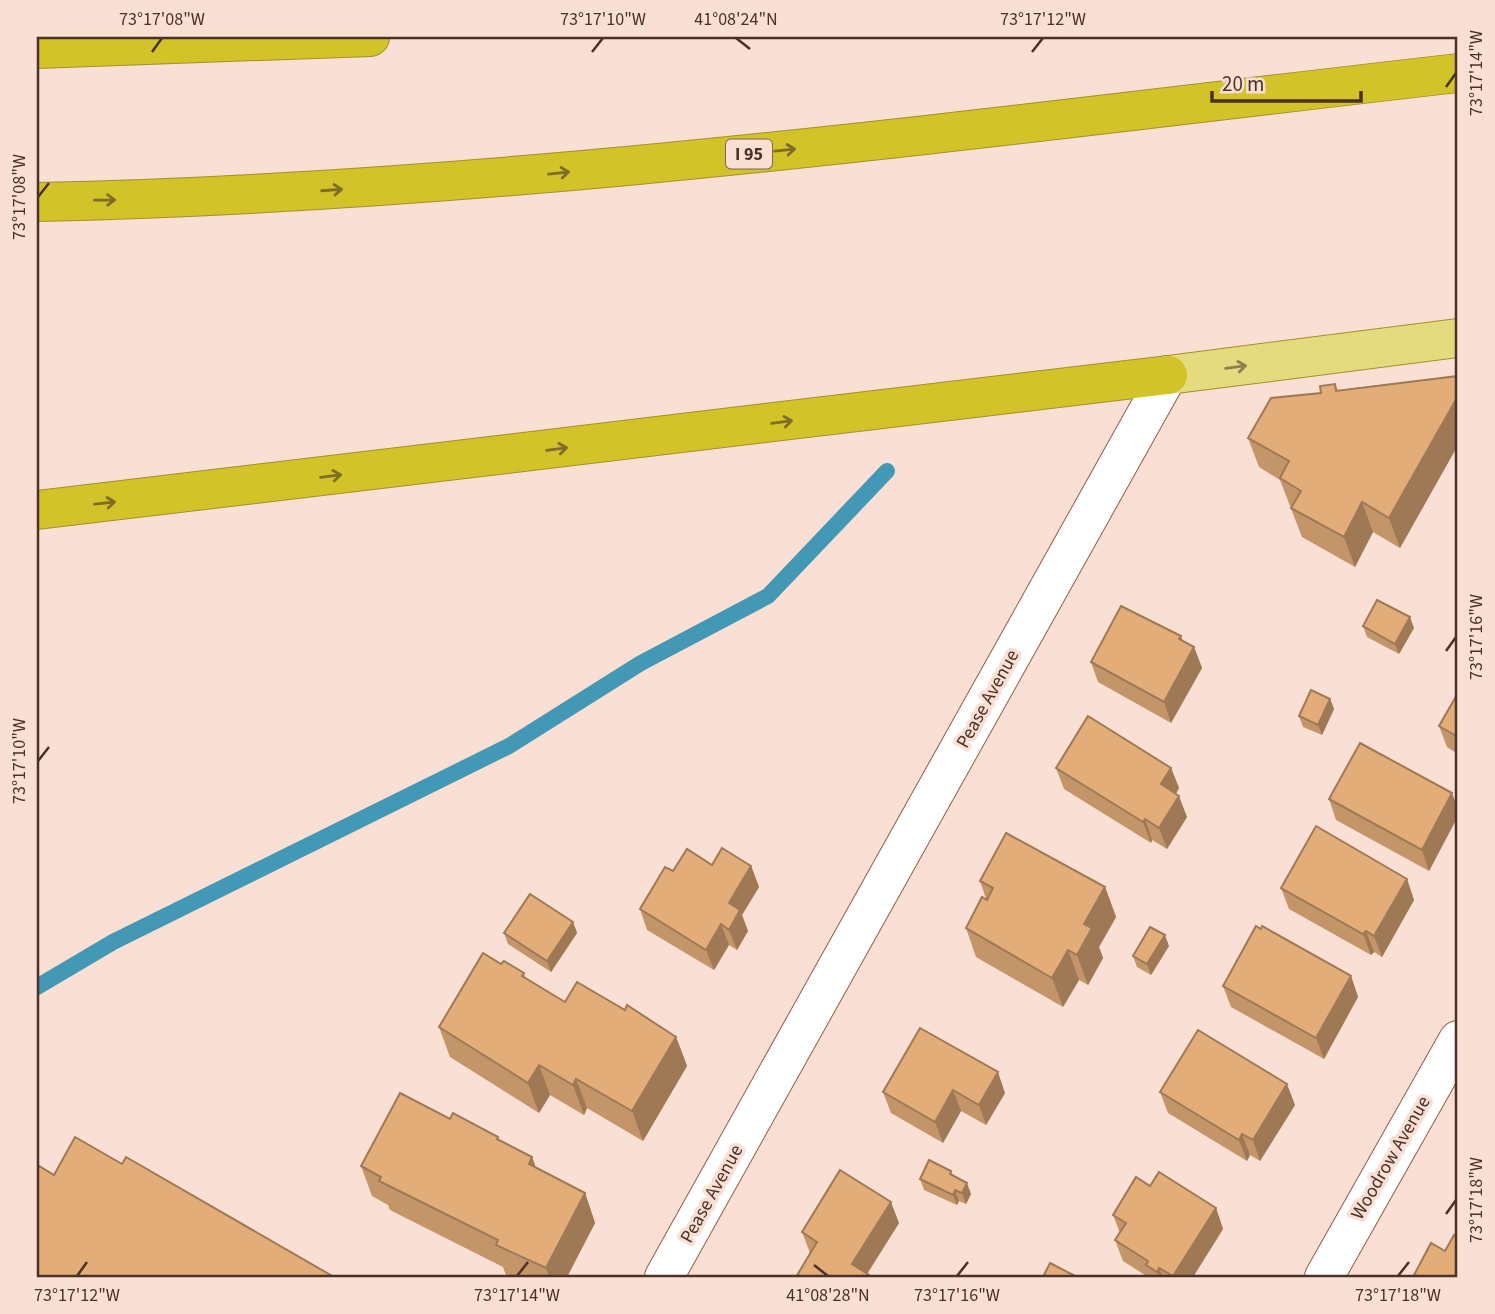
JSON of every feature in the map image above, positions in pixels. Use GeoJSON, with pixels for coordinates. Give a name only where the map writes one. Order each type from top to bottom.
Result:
{"type":"FeatureCollection","features":[{"type":"Feature","properties":{"kind":"highway"},"geometry":{"type":"LineString","coordinates":[[37,49],[370,37]]}},
{"type":"Feature","properties":{"kind":"highway","name":"I 95"},"geometry":{"type":"LineString","coordinates":[[37,202],[145,200],[507,178],[1458,73]]}},
{"type":"Feature","properties":{"kind":"highway"},"geometry":{"type":"LineString","coordinates":[[37,510],[1168,375]]}},
{"type":"Feature","properties":{"kind":"main road"},"geometry":{"type":"LineString","coordinates":[[1168,375],[1458,338]]}},
{"type":"Feature","properties":{"kind":"street","name":"Pease Avenue"},"geometry":{"type":"LineString","coordinates":[[664,1277],[1168,375]]}},
{"type":"Feature","properties":{"kind":"street","name":"Woodrow Avenue"},"geometry":{"type":"LineString","coordinates":[[1324,1277],[1458,1040]]}},
{"type":"Feature","properties":{"kind":"building"},"geometry":{"type":"Polygon","coordinates":[[[1458,376],[1458,396],[1389,518],[1362,502],[1344,537],[1291,508],[1301,491],[1280,478],[1289,461],[1248,438],[1271,398],[1321,393],[1320,386],[1335,384],[1336,391],[1458,376]]]}},
{"type":"Feature","properties":{"kind":"building"},"geometry":{"type":"Polygon","coordinates":[[[1377,600],[1410,617],[1395,644],[1363,626],[1377,600]]]}},
{"type":"Feature","properties":{"kind":"building"},"geometry":{"type":"Polygon","coordinates":[[[1121,606],[1181,636],[1179,639],[1194,647],[1164,702],[1091,662],[1121,606]]]}},
{"type":"Feature","properties":{"kind":"building"},"geometry":{"type":"Polygon","coordinates":[[[1311,690],[1330,699],[1318,725],[1299,716],[1311,690]]]}},
{"type":"Feature","properties":{"kind":"building"},"geometry":{"type":"Polygon","coordinates":[[[1458,693],[1458,737],[1439,726],[1458,693]]]}},
{"type":"Feature","properties":{"kind":"building"},"geometry":{"type":"Polygon","coordinates":[[[1088,716],[1171,768],[1161,784],[1179,796],[1159,828],[1145,819],[1143,822],[1056,768],[1088,716]]]}},
{"type":"Feature","properties":{"kind":"building"},"geometry":{"type":"Polygon","coordinates":[[[1360,743],[1452,793],[1422,850],[1329,799],[1360,743]]]}},
{"type":"Feature","properties":{"kind":"building"},"geometry":{"type":"Polygon","coordinates":[[[1316,826],[1407,879],[1374,936],[1366,931],[1363,934],[1281,888],[1316,826]]]}},
{"type":"Feature","properties":{"kind":"building"},"geometry":{"type":"Polygon","coordinates":[[[1006,833],[1105,887],[1084,924],[1092,928],[1077,955],[1068,950],[1052,978],[966,928],[982,897],[987,900],[993,888],[980,881],[1006,833]]]}},
{"type":"Feature","properties":{"kind":"building"},"geometry":{"type":"Polygon","coordinates":[[[722,848],[751,866],[729,903],[740,910],[729,930],[721,924],[706,950],[640,909],[665,867],[673,871],[687,849],[712,865],[722,848]]]}},
{"type":"Feature","properties":{"kind":"building"},"geometry":{"type":"Polygon","coordinates":[[[530,894],[573,922],[547,961],[504,933],[530,894]]]}},
{"type":"Feature","properties":{"kind":"building"},"geometry":{"type":"Polygon","coordinates":[[[1256,926],[1261,929],[1262,926],[1351,976],[1316,1038],[1223,986],[1256,926]]]}},
{"type":"Feature","properties":{"kind":"building"},"geometry":{"type":"Polygon","coordinates":[[[1150,927],[1165,935],[1147,964],[1133,956],[1150,927]]]}},
{"type":"Feature","properties":{"kind":"building"},"geometry":{"type":"Polygon","coordinates":[[[483,953],[501,964],[504,961],[524,973],[522,976],[565,1002],[577,982],[625,1010],[627,1005],[676,1037],[632,1111],[576,1079],[573,1085],[539,1065],[528,1083],[439,1027],[483,953]]]}},
{"type":"Feature","properties":{"kind":"building"},"geometry":{"type":"Polygon","coordinates":[[[920,1028],[998,1072],[979,1105],[953,1090],[935,1122],[883,1092],[920,1028]]]}},
{"type":"Feature","properties":{"kind":"building"},"geometry":{"type":"Polygon","coordinates":[[[1198,1030],[1287,1084],[1253,1140],[1242,1134],[1239,1140],[1160,1092],[1198,1030]]]}},
{"type":"Feature","properties":{"kind":"building"},"geometry":{"type":"Polygon","coordinates":[[[400,1093],[450,1119],[453,1113],[498,1137],[497,1139],[532,1157],[529,1164],[585,1193],[546,1268],[496,1245],[498,1240],[379,1181],[381,1177],[361,1166],[400,1093]]]}},
{"type":"Feature","properties":{"kind":"building"},"geometry":{"type":"Polygon","coordinates":[[[75,1137],[122,1164],[126,1157],[334,1277],[37,1277],[37,1170],[39,1166],[54,1175],[75,1137]]]}},
{"type":"Feature","properties":{"kind":"building"},"geometry":{"type":"Polygon","coordinates":[[[929,1160],[967,1183],[962,1193],[955,1190],[953,1195],[920,1179],[929,1160]]]}},
{"type":"Feature","properties":{"kind":"building"},"geometry":{"type":"Polygon","coordinates":[[[840,1170],[891,1202],[852,1264],[869,1275],[796,1277],[817,1242],[802,1232],[840,1170]]]}},
{"type":"Feature","properties":{"kind":"building"},"geometry":{"type":"Polygon","coordinates":[[[1159,1172],[1216,1208],[1173,1276],[1159,1268],[1157,1272],[1146,1265],[1148,1261],[1115,1240],[1126,1223],[1113,1215],[1136,1177],[1150,1186],[1159,1172]]]}},
{"type":"Feature","properties":{"kind":"building"},"geometry":{"type":"Polygon","coordinates":[[[1454,1235],[1458,1237],[1458,1277],[1413,1277],[1431,1243],[1445,1251],[1454,1235]]]}},
{"type":"Feature","properties":{"kind":"building"},"geometry":{"type":"Polygon","coordinates":[[[1050,1263],[1077,1277],[1043,1277],[1050,1263]]]}},
{"type":"Feature","properties":{"kind":"waterway"},"geometry":{"type":"LineString","coordinates":[[37,987],[113,942],[509,746],[641,663],[768,596],[887,471]]}}]}
